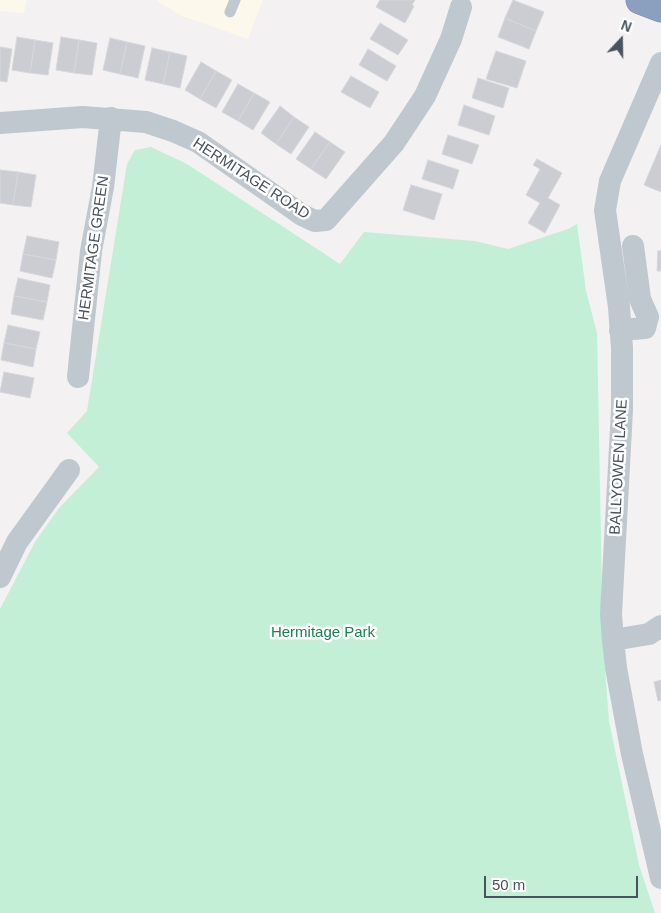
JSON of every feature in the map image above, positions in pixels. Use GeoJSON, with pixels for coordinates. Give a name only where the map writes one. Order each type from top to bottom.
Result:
{"type":"FeatureCollection","features":[{"type":"Feature","properties":{"kind":"highway"},"geometry":{"type":"LineString","coordinates":[[640,0],[661,8]]}},
{"type":"Feature","properties":{"kind":"street","name":"HERMITAGE ROAD"},"geometry":{"type":"LineString","coordinates":[[0,124],[83,117],[146,122],[198,142],[302,214],[315,221],[326,220],[394,143],[425,96],[451,39],[461,6]]}},
{"type":"Feature","properties":{"kind":"street","name":"BALLYOWEN LANE"},"geometry":{"type":"LineString","coordinates":[[661,63],[610,181],[605,210],[620,330],[622,410],[612,614],[613,640],[616,668],[632,754],[661,878]]}},
{"type":"Feature","properties":{"kind":"street","name":"HERMITAGE GREEN"},"geometry":{"type":"LineString","coordinates":[[78,377],[91,251],[103,187],[111,118]]}},
{"type":"Feature","properties":{"kind":"street"},"geometry":{"type":"LineString","coordinates":[[620,330],[645,328],[648,318],[640,299],[633,246]]}},
{"type":"Feature","properties":{"kind":"street"},"geometry":{"type":"LineString","coordinates":[[0,577],[17,542],[69,470]]}},
{"type":"Feature","properties":{"kind":"street"},"geometry":{"type":"LineString","coordinates":[[613,640],[648,634],[661,626]]}},
{"type":"Feature","properties":{"kind":"lane"},"geometry":{"type":"LineString","coordinates":[[230,12],[235,0]]}},
{"type":"Feature","properties":{"kind":"shaded area"},"geometry":{"type":"Polygon","coordinates":[[[0,0],[27,0],[24,13],[0,11],[0,0]]]}},
{"type":"Feature","properties":{"kind":"shaded area"},"geometry":{"type":"Polygon","coordinates":[[[156,0],[263,0],[248,39],[182,16],[156,0]]]}},
{"type":"Feature","properties":{"kind":"green space","name":"Hermitage Park"},"geometry":{"type":"Polygon","coordinates":[[[151,147],[187,164],[340,264],[364,232],[475,241],[508,249],[568,229],[577,224],[586,291],[597,333],[603,645],[609,721],[639,865],[655,913],[0,913],[0,609],[35,542],[59,508],[99,467],[67,433],[87,411],[127,164],[135,150],[151,147]]]}},
{"type":"Feature","properties":{"kind":"building"},"geometry":{"type":"Polygon","coordinates":[[[380,0],[415,0],[405,23],[376,7],[380,0]]]}},
{"type":"Feature","properties":{"kind":"building"},"geometry":{"type":"Polygon","coordinates":[[[513,0],[544,12],[536,31],[505,18],[513,0]]]}},
{"type":"Feature","properties":{"kind":"building"},"geometry":{"type":"Polygon","coordinates":[[[505,18],[536,31],[529,49],[498,37],[505,18]]]}},
{"type":"Feature","properties":{"kind":"building"},"geometry":{"type":"Polygon","coordinates":[[[380,23],[408,40],[398,55],[370,39],[380,23]]]}},
{"type":"Feature","properties":{"kind":"building"},"geometry":{"type":"Polygon","coordinates":[[[17,37],[35,40],[30,73],[12,70],[17,37]]]}},
{"type":"Feature","properties":{"kind":"building"},"geometry":{"type":"Polygon","coordinates":[[[61,37],[79,40],[74,73],[56,70],[61,37]]]}},
{"type":"Feature","properties":{"kind":"building"},"geometry":{"type":"Polygon","coordinates":[[[110,38],[127,42],[120,74],[103,70],[110,38]]]}},
{"type":"Feature","properties":{"kind":"building"},"geometry":{"type":"Polygon","coordinates":[[[35,40],[53,43],[48,75],[30,73],[35,40]]]}},
{"type":"Feature","properties":{"kind":"building"},"geometry":{"type":"Polygon","coordinates":[[[79,40],[97,43],[92,75],[74,73],[79,40]]]}},
{"type":"Feature","properties":{"kind":"building"},"geometry":{"type":"Polygon","coordinates":[[[127,42],[145,46],[138,78],[120,74],[127,42]]]}},
{"type":"Feature","properties":{"kind":"building"},"geometry":{"type":"Polygon","coordinates":[[[0,47],[12,49],[7,82],[0,81],[0,47]]]}},
{"type":"Feature","properties":{"kind":"building"},"geometry":{"type":"Polygon","coordinates":[[[152,48],[170,52],[163,84],[145,80],[152,48]]]}},
{"type":"Feature","properties":{"kind":"building"},"geometry":{"type":"Polygon","coordinates":[[[368,49],[396,66],[387,81],[359,65],[368,49]]]}},
{"type":"Feature","properties":{"kind":"building"},"geometry":{"type":"Polygon","coordinates":[[[496,51],[526,61],[517,88],[486,79],[496,51]]]}},
{"type":"Feature","properties":{"kind":"building"},"geometry":{"type":"Polygon","coordinates":[[[170,52],[187,56],[180,88],[163,84],[170,52]]]}},
{"type":"Feature","properties":{"kind":"building"},"geometry":{"type":"Polygon","coordinates":[[[201,62],[216,71],[200,99],[185,90],[201,62]]]}},
{"type":"Feature","properties":{"kind":"building"},"geometry":{"type":"Polygon","coordinates":[[[216,71],[232,80],[216,108],[200,99],[216,71]]]}},
{"type":"Feature","properties":{"kind":"building"},"geometry":{"type":"Polygon","coordinates":[[[351,76],[379,92],[370,108],[341,92],[351,76]]]}},
{"type":"Feature","properties":{"kind":"building"},"geometry":{"type":"Polygon","coordinates":[[[478,78],[509,88],[503,108],[472,98],[478,78]]]}},
{"type":"Feature","properties":{"kind":"building"},"geometry":{"type":"Polygon","coordinates":[[[238,84],[254,93],[238,121],[222,112],[238,84]]]}},
{"type":"Feature","properties":{"kind":"building"},"geometry":{"type":"Polygon","coordinates":[[[254,93],[270,102],[253,130],[238,121],[254,93]]]}},
{"type":"Feature","properties":{"kind":"building"},"geometry":{"type":"Polygon","coordinates":[[[464,105],[495,116],[489,135],[458,125],[464,105]]]}},
{"type":"Feature","properties":{"kind":"building"},"geometry":{"type":"Polygon","coordinates":[[[280,106],[294,117],[276,144],[261,133],[280,106]]]}},
{"type":"Feature","properties":{"kind":"building"},"geometry":{"type":"Polygon","coordinates":[[[294,117],[309,127],[291,154],[276,144],[294,117]]]}},
{"type":"Feature","properties":{"kind":"building"},"geometry":{"type":"Polygon","coordinates":[[[315,132],[330,142],[311,169],[296,159],[315,132]]]}},
{"type":"Feature","properties":{"kind":"building"},"geometry":{"type":"Polygon","coordinates":[[[448,135],[479,145],[472,164],[442,154],[448,135]]]}},
{"type":"Feature","properties":{"kind":"building"},"geometry":{"type":"Polygon","coordinates":[[[330,142],[345,152],[326,179],[311,169],[330,142]]]}},
{"type":"Feature","properties":{"kind":"building"},"geometry":{"type":"Polygon","coordinates":[[[661,145],[661,192],[644,185],[661,145]]]}},
{"type":"Feature","properties":{"kind":"building"},"geometry":{"type":"Polygon","coordinates":[[[537,159],[562,173],[548,198],[560,205],[545,233],[528,223],[540,203],[526,195],[540,169],[533,165],[537,159]]]}},
{"type":"Feature","properties":{"kind":"building"},"geometry":{"type":"Polygon","coordinates":[[[428,160],[459,170],[453,189],[422,179],[428,160]]]}},
{"type":"Feature","properties":{"kind":"building"},"geometry":{"type":"Polygon","coordinates":[[[0,170],[18,172],[13,205],[0,203],[0,170]]]}},
{"type":"Feature","properties":{"kind":"building"},"geometry":{"type":"Polygon","coordinates":[[[18,172],[36,175],[31,207],[13,205],[18,172]]]}},
{"type":"Feature","properties":{"kind":"building"},"geometry":{"type":"Polygon","coordinates":[[[411,185],[442,194],[434,220],[403,210],[411,185]]]}},
{"type":"Feature","properties":{"kind":"building"},"geometry":{"type":"Polygon","coordinates":[[[27,236],[59,242],[56,260],[23,254],[27,236]]]}},
{"type":"Feature","properties":{"kind":"building"},"geometry":{"type":"Polygon","coordinates":[[[658,251],[661,251],[661,271],[657,271],[658,251]]]}},
{"type":"Feature","properties":{"kind":"building"},"geometry":{"type":"Polygon","coordinates":[[[23,254],[56,260],[52,278],[20,271],[23,254]]]}},
{"type":"Feature","properties":{"kind":"building"},"geometry":{"type":"Polygon","coordinates":[[[18,278],[50,285],[47,302],[14,296],[18,278]]]}},
{"type":"Feature","properties":{"kind":"building"},"geometry":{"type":"Polygon","coordinates":[[[14,296],[47,302],[43,320],[11,314],[14,296]]]}},
{"type":"Feature","properties":{"kind":"building"},"geometry":{"type":"Polygon","coordinates":[[[8,325],[40,332],[36,349],[4,343],[8,325]]]}},
{"type":"Feature","properties":{"kind":"building"},"geometry":{"type":"Polygon","coordinates":[[[4,343],[36,349],[33,367],[1,360],[4,343]]]}},
{"type":"Feature","properties":{"kind":"building"},"geometry":{"type":"Polygon","coordinates":[[[4,372],[34,378],[30,398],[0,392],[4,372]]]}},
{"type":"Feature","properties":{"kind":"building"},"geometry":{"type":"Polygon","coordinates":[[[661,680],[661,700],[658,701],[654,682],[661,680]]]}}]}
